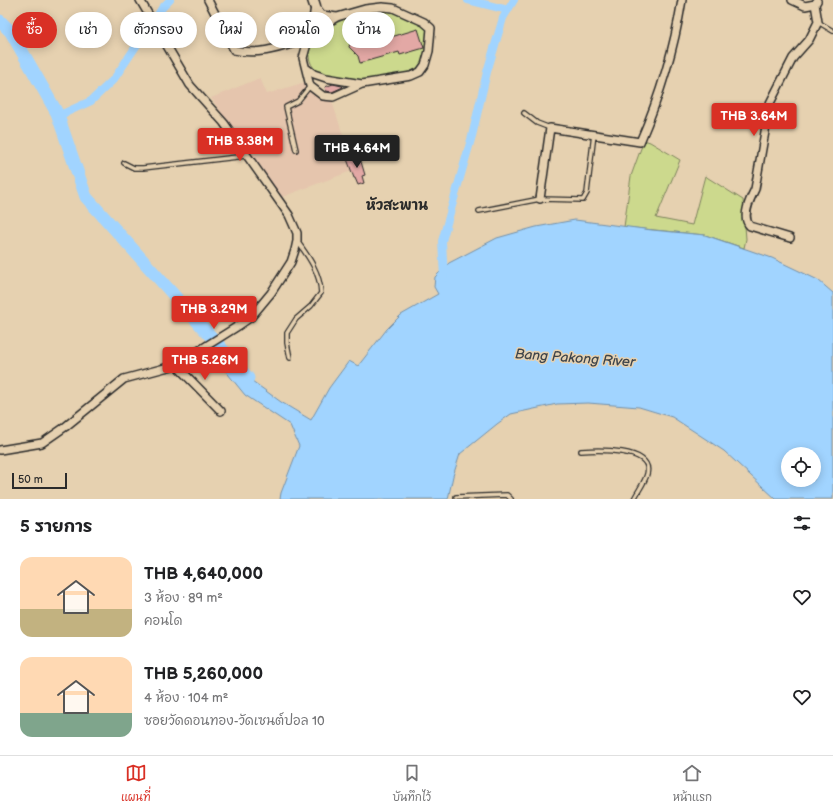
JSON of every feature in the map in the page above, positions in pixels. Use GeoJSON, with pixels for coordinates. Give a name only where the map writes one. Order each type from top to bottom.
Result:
{"type":"FeatureCollection","features":[{"type":"Feature","properties":{"kind":"street"},"geometry":{"type":"LineString","coordinates":[[0,450],[42,444],[124,379],[176,365],[200,351],[251,317],[271,293],[291,262],[297,241],[297,233],[289,215],[224,123],[190,85],[140,0]]}},
{"type":"Feature","properties":{"kind":"street"},"geometry":{"type":"LineString","coordinates":[[208,0],[234,50],[257,52],[270,48]]}},
{"type":"Feature","properties":{"kind":"street"},"geometry":{"type":"LineString","coordinates":[[540,199],[550,128],[640,142],[659,97],[670,59],[682,0]]}},
{"type":"Feature","properties":{"kind":"street"},"geometry":{"type":"LineString","coordinates":[[790,238],[750,226],[746,222],[746,218],[750,199],[755,189],[770,103],[793,58],[809,40],[818,22],[816,2],[805,6],[792,0]]}},
{"type":"Feature","properties":{"kind":"street"},"geometry":{"type":"LineString","coordinates":[[314,3],[322,15],[337,18]]}},
{"type":"Feature","properties":{"kind":"street"},"geometry":{"type":"LineString","coordinates":[[306,48],[304,58],[310,86],[323,96],[333,97],[362,84],[411,76],[420,72],[425,65],[431,28],[417,19],[393,8],[382,7],[365,9],[334,20]]}},
{"type":"Feature","properties":{"kind":"street"},"geometry":{"type":"LineString","coordinates":[[306,68],[314,74],[326,78],[362,84]]}},
{"type":"Feature","properties":{"kind":"street"},"geometry":{"type":"LineString","coordinates":[[176,365],[221,410]]}},
{"type":"Feature","properties":{"kind":"lane"},"geometry":{"type":"LineString","coordinates":[[818,22],[833,32]]}},
{"type":"Feature","properties":{"kind":"lane"},"geometry":{"type":"LineString","coordinates":[[296,150],[286,107],[298,101],[310,86]]}},
{"type":"Feature","properties":{"kind":"lane"},"geometry":{"type":"LineString","coordinates":[[524,113],[537,123],[550,128]]}},
{"type":"Feature","properties":{"kind":"lane"},"geometry":{"type":"LineString","coordinates":[[479,211],[540,199],[583,200],[586,197],[594,134]]}},
{"type":"Feature","properties":{"kind":"lane"},"geometry":{"type":"LineString","coordinates":[[124,163],[134,168],[143,168],[248,156]]}},
{"type":"Feature","properties":{"kind":"lane"},"geometry":{"type":"LineString","coordinates":[[290,358],[287,333],[296,319],[311,306],[321,293],[319,280],[313,264],[297,241]]}},
{"type":"Feature","properties":{"kind":"lane"},"geometry":{"type":"LineString","coordinates":[[581,451],[610,450],[624,452],[643,460],[647,465],[647,473],[634,499]]}},
{"type":"Feature","properties":{"kind":"lane"},"geometry":{"type":"LineString","coordinates":[[456,497],[507,495],[510,499]]}},
{"type":"Feature","properties":{"kind":"shaded area"},"geometry":{"type":"Polygon","coordinates":[[[260,78],[267,94],[305,82],[312,92],[319,98],[332,101],[354,170],[282,197],[211,98],[260,78]]]}},
{"type":"Feature","properties":{"kind":"green space"},"geometry":{"type":"Polygon","coordinates":[[[374,10],[391,10],[422,24],[427,28],[427,43],[424,58],[419,66],[410,72],[367,80],[348,79],[326,75],[313,67],[309,57],[310,48],[334,48],[334,24],[342,20],[342,48],[395,48],[395,12],[363,12],[374,10]]]}},
{"type":"Feature","properties":{"kind":"green space"},"geometry":{"type":"Polygon","coordinates":[[[644,140],[680,160],[656,218],[692,225],[705,176],[743,200],[746,239],[744,248],[705,235],[624,227],[631,176],[644,140]]]}},
{"type":"Feature","properties":{"kind":"water","name":"Bang Pakong River"},"geometry":{"type":"Polygon","coordinates":[[[575,220],[705,235],[772,258],[818,280],[833,293],[833,499],[776,499],[724,451],[672,417],[639,407],[588,403],[557,404],[511,414],[460,454],[448,499],[280,499],[299,446],[290,425],[245,395],[215,358],[233,361],[248,378],[281,402],[311,420],[329,388],[349,361],[358,366],[387,329],[401,315],[438,294],[434,287],[435,277],[449,263],[497,238],[536,227],[575,220]]]}},
{"type":"Feature","properties":{"kind":"building"},"geometry":{"type":"Polygon","coordinates":[[[418,29],[424,48],[400,55],[399,52],[360,63],[358,56],[350,48],[395,48],[395,36],[418,29]]]}},
{"type":"Feature","properties":{"kind":"building"},"geometry":{"type":"Polygon","coordinates":[[[333,84],[343,87],[332,92],[326,91],[325,87],[333,84]]]}},
{"type":"Feature","properties":{"kind":"building"},"geometry":{"type":"Polygon","coordinates":[[[359,155],[365,175],[362,176],[364,183],[358,185],[347,159],[359,155]]]}},
{"type":"Feature","properties":{"kind":"waterway"},"geometry":{"type":"LineString","coordinates":[[160,12],[170,0]]}},
{"type":"Feature","properties":{"kind":"waterway"},"geometry":{"type":"LineString","coordinates":[[468,0],[508,10]]}},
{"type":"Feature","properties":{"kind":"waterway"},"geometry":{"type":"LineString","coordinates":[[444,278],[442,241],[472,136],[487,72],[503,18],[514,0]]}},
{"type":"Feature","properties":{"kind":"waterway"},"geometry":{"type":"LineString","coordinates":[[0,21],[11,32],[57,113],[86,197],[248,378]]}},
{"type":"Feature","properties":{"kind":"waterway"},"geometry":{"type":"LineString","coordinates":[[58,116],[91,101],[114,79],[135,48]]}},
{"type":"Feature","properties":{"kind":"district","name":"หัวสะพาน"},"geometry":{"type":"Point","coordinates":[397,205]}}]}
